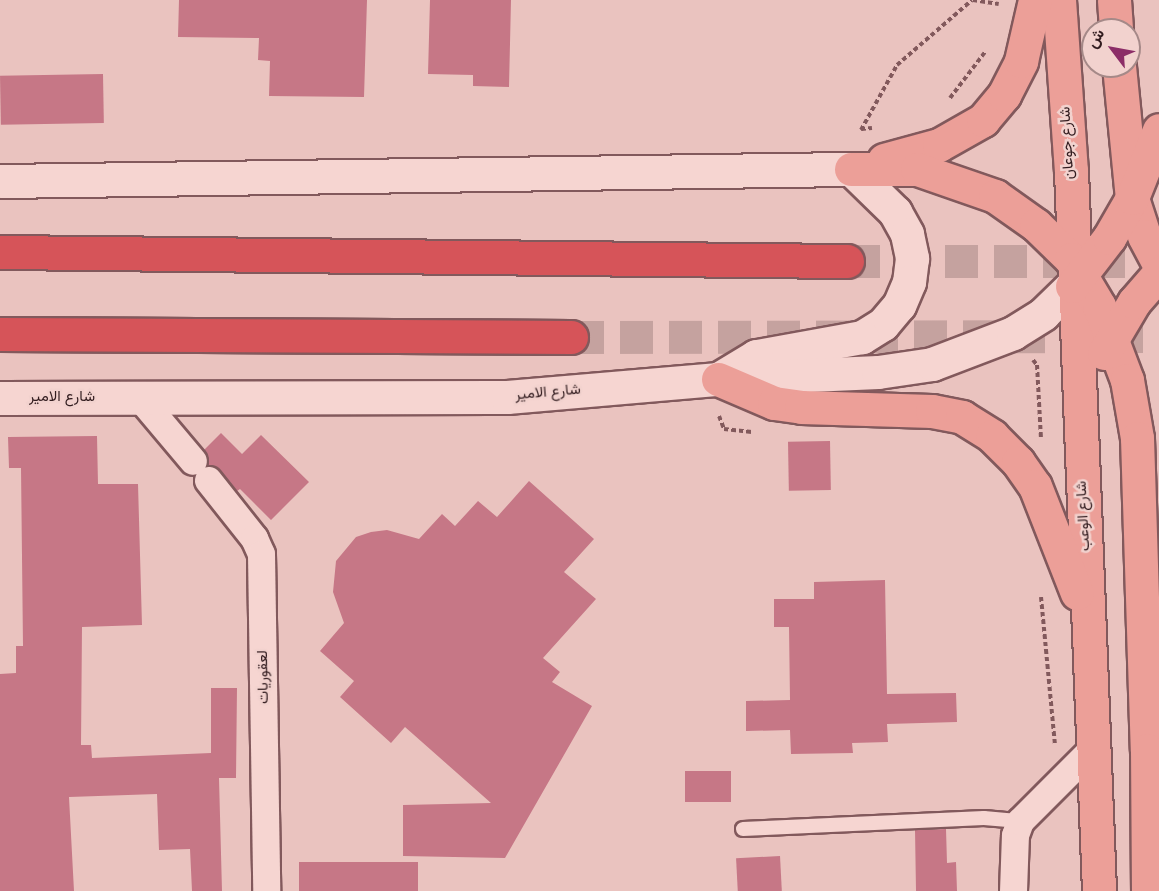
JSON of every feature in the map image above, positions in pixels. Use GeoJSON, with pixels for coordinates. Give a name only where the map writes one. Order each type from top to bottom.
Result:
{"type":"FeatureCollection","features":[{"type":"Feature","properties":{"kind":"highway"},"geometry":{"type":"LineString","coordinates":[[0,252],[847,261]]}},
{"type":"Feature","properties":{"kind":"highway"},"geometry":{"type":"LineString","coordinates":[[0,334],[571,337]]}},
{"type":"Feature","properties":{"kind":"main road"},"geometry":{"type":"LineString","coordinates":[[851,169],[939,145],[983,120],[1004,95],[1021,61],[1035,0]]}},
{"type":"Feature","properties":{"kind":"main road","name":"شارع جوعان"},"geometry":{"type":"LineString","coordinates":[[1059,0],[1071,171],[1075,273]]}},
{"type":"Feature","properties":{"kind":"main road"},"geometry":{"type":"LineString","coordinates":[[1114,0],[1115,18]]}},
{"type":"Feature","properties":{"kind":"main road"},"geometry":{"type":"LineString","coordinates":[[1120,78],[1132,198],[1144,236],[1159,264]]}},
{"type":"Feature","properties":{"kind":"main road"},"geometry":{"type":"LineString","coordinates":[[1075,273],[1132,198],[1159,130]]}},
{"type":"Feature","properties":{"kind":"main road"},"geometry":{"type":"LineString","coordinates":[[718,380],[756,356],[862,336],[883,324],[899,305],[909,282],[912,258],[907,234],[896,212],[851,169]]}},
{"type":"Feature","properties":{"kind":"main road"},"geometry":{"type":"LineString","coordinates":[[0,181],[917,169],[969,185],[995,196],[1036,225],[1075,273],[1111,336],[1127,380],[1137,438],[1147,750],[1148,891]]}},
{"type":"Feature","properties":{"kind":"main road","name":"شارع الامير"},"geometry":{"type":"LineString","coordinates":[[0,398],[507,397],[718,380],[878,372],[932,364],[1013,333],[1043,314],[1075,273]]}},
{"type":"Feature","properties":{"kind":"main road","name":"شارع الوعب"},"geometry":{"type":"LineString","coordinates":[[1075,273],[1080,449],[1100,891]]}},
{"type":"Feature","properties":{"kind":"main road"},"geometry":{"type":"LineString","coordinates":[[1080,449],[1087,404],[1111,336],[1159,273]]}},
{"type":"Feature","properties":{"kind":"main road"},"geometry":{"type":"LineString","coordinates":[[718,380],[774,403],[801,407],[952,415],[992,435],[1018,462],[1035,486],[1089,628]]}},
{"type":"Feature","properties":{"kind":"street","name":"لعقوريات"},"geometry":{"type":"LineString","coordinates":[[140,398],[201,470],[254,538],[261,554],[266,891]]}},
{"type":"Feature","properties":{"kind":"street"},"geometry":{"type":"LineString","coordinates":[[1013,891],[1015,835],[1020,821],[1058,780],[1095,746]]}},
{"type":"Feature","properties":{"kind":"lane"},"geometry":{"type":"LineString","coordinates":[[743,829],[984,818],[1020,821]]}},
{"type":"Feature","properties":{"kind":"path"},"geometry":{"type":"LineString","coordinates":[[851,169],[861,129],[897,65],[973,0],[984,4],[1005,4],[1002,12]]}},
{"type":"Feature","properties":{"kind":"path"},"geometry":{"type":"LineString","coordinates":[[948,100],[988,48]]}},
{"type":"Feature","properties":{"kind":"path"},"geometry":{"type":"LineString","coordinates":[[861,129],[880,127]]}},
{"type":"Feature","properties":{"kind":"path"},"geometry":{"type":"LineString","coordinates":[[1013,333],[1037,365],[1041,445],[1080,449]]}},
{"type":"Feature","properties":{"kind":"path"},"geometry":{"type":"LineString","coordinates":[[718,380],[719,425],[730,432],[754,432]]}},
{"type":"Feature","properties":{"kind":"path"},"geometry":{"type":"LineString","coordinates":[[1040,592],[1058,780]]}},
{"type":"Feature","properties":{"kind":"building"},"geometry":{"type":"Polygon","coordinates":[[[179,0],[367,0],[364,97],[269,96],[270,61],[258,60],[259,38],[178,37],[179,0]]]}},
{"type":"Feature","properties":{"kind":"building"},"geometry":{"type":"Polygon","coordinates":[[[430,0],[511,0],[509,87],[473,86],[473,75],[428,74],[430,0]]]}},
{"type":"Feature","properties":{"kind":"building"},"geometry":{"type":"Polygon","coordinates":[[[103,74],[104,123],[1,125],[0,76],[103,74]]]}},
{"type":"Feature","properties":{"kind":"building"},"geometry":{"type":"Polygon","coordinates":[[[221,433],[242,454],[261,435],[309,482],[271,520],[240,489],[237,491],[220,470],[208,465],[204,450],[221,433]]]}},
{"type":"Feature","properties":{"kind":"building"},"geometry":{"type":"Polygon","coordinates":[[[97,436],[98,484],[138,484],[142,625],[82,627],[81,745],[91,745],[92,758],[211,753],[211,688],[237,688],[236,778],[219,778],[222,891],[192,891],[190,849],[159,850],[157,794],[69,797],[74,891],[0,891],[0,674],[16,673],[16,646],[23,646],[21,468],[9,468],[8,437],[97,436]]]}},
{"type":"Feature","properties":{"kind":"building"},"geometry":{"type":"Polygon","coordinates":[[[830,441],[831,490],[789,491],[788,442],[830,441]]]}},
{"type":"Feature","properties":{"kind":"building"},"geometry":{"type":"Polygon","coordinates":[[[529,481],[594,539],[564,572],[596,599],[543,658],[560,672],[552,682],[592,706],[505,858],[403,856],[403,805],[491,803],[405,727],[391,743],[340,697],[354,681],[320,651],[344,623],[333,592],[336,561],[356,537],[387,530],[419,539],[442,514],[455,526],[478,501],[497,517],[529,481]]]}},
{"type":"Feature","properties":{"kind":"building"},"geometry":{"type":"Polygon","coordinates":[[[885,580],[887,694],[956,693],[957,722],[887,724],[888,742],[852,743],[853,753],[791,754],[790,730],[746,731],[746,701],[790,700],[789,627],[774,627],[774,599],[814,599],[814,582],[885,580]]]}},
{"type":"Feature","properties":{"kind":"building"},"geometry":{"type":"Polygon","coordinates":[[[685,771],[731,771],[731,802],[685,802],[685,771]]]}},
{"type":"Feature","properties":{"kind":"building"},"geometry":{"type":"Polygon","coordinates":[[[946,829],[947,863],[956,862],[957,891],[916,891],[915,830],[946,829]]]}},
{"type":"Feature","properties":{"kind":"building"},"geometry":{"type":"Polygon","coordinates":[[[780,856],[782,891],[738,891],[736,858],[780,856]]]}},
{"type":"Feature","properties":{"kind":"building"},"geometry":{"type":"Polygon","coordinates":[[[299,862],[418,862],[418,891],[299,891],[299,862]]]}},
{"type":"Feature","properties":{"kind":"tunnel"},"geometry":{"type":"LineString","coordinates":[[847,261],[1159,261]]}},
{"type":"Feature","properties":{"kind":"tunnel"},"geometry":{"type":"LineString","coordinates":[[571,337],[1159,336]]}}]}
